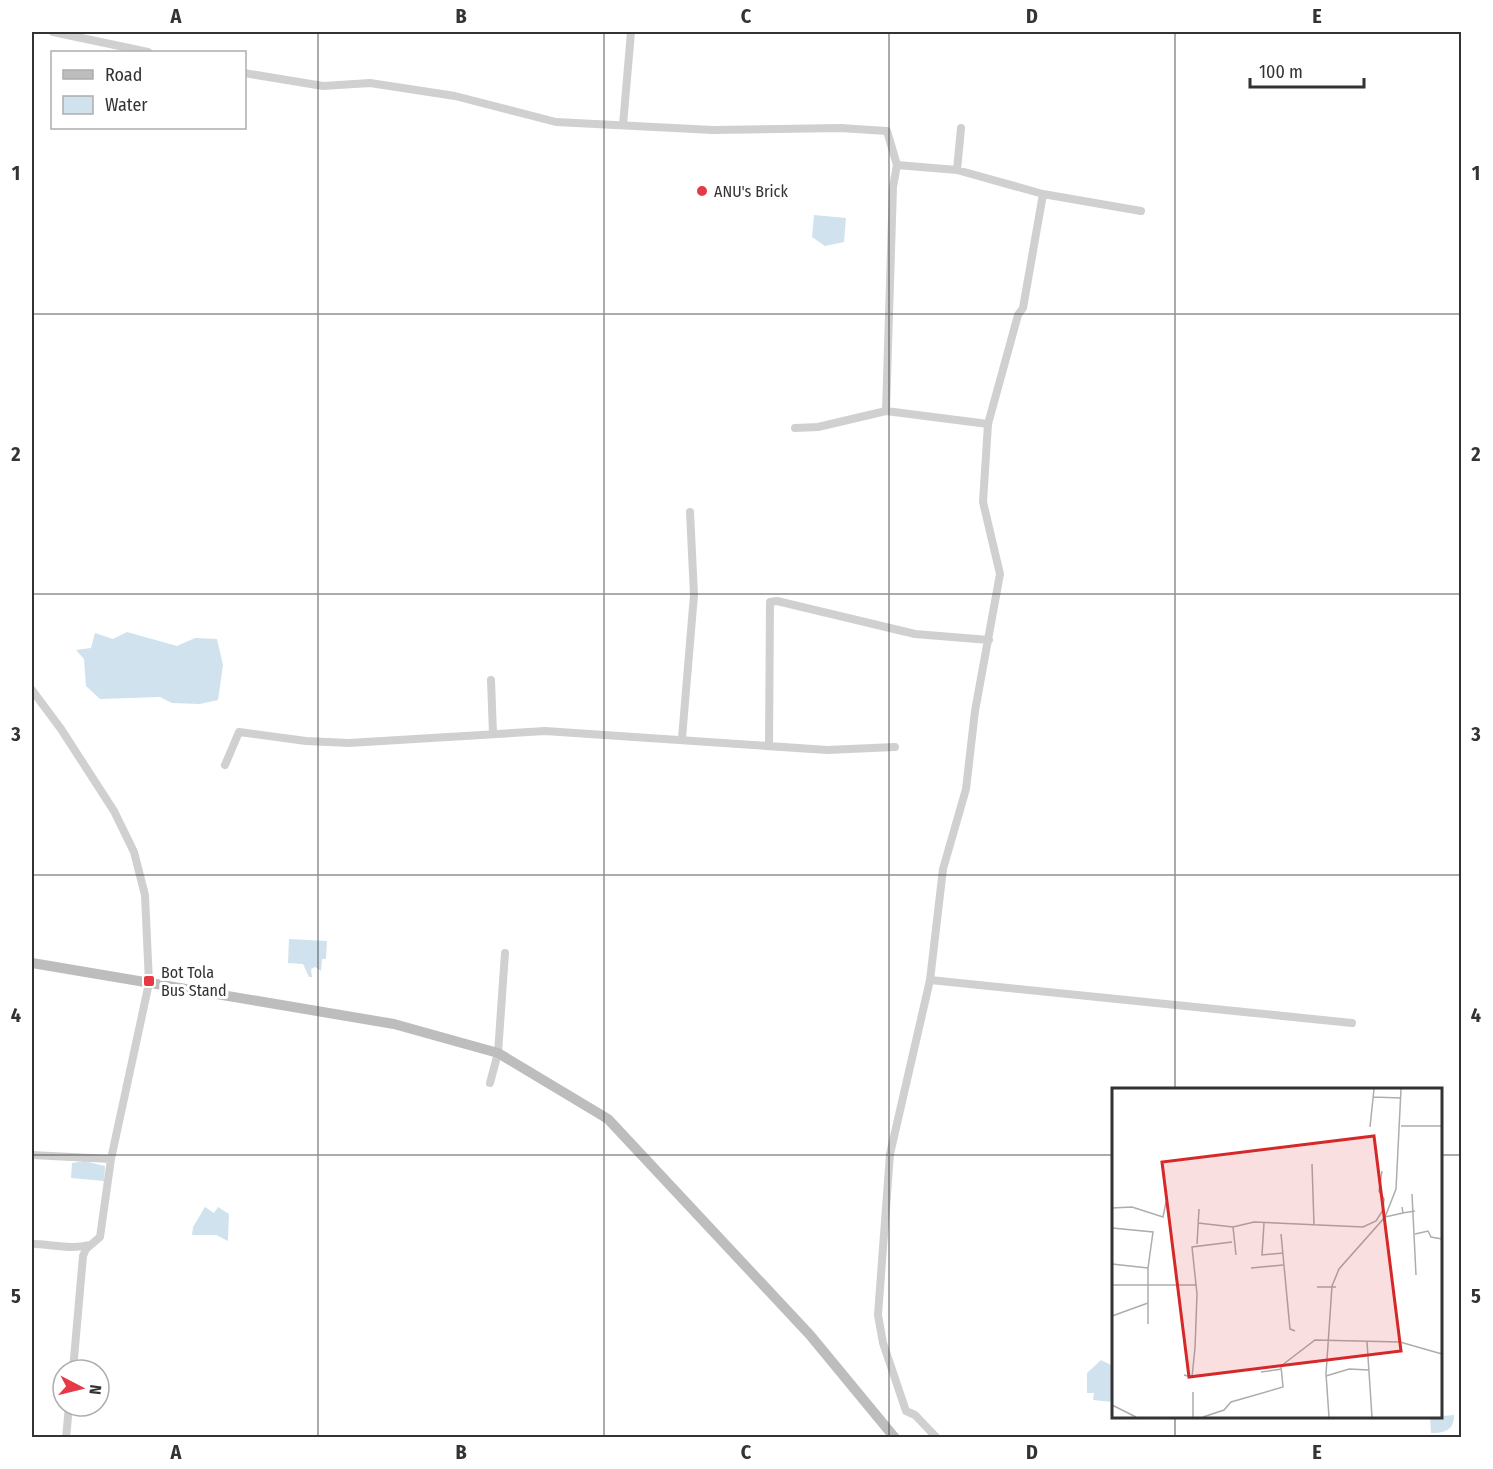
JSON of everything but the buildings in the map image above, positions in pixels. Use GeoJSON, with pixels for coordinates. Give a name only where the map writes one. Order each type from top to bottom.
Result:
{"type":"FeatureCollection","features":[{"type":"Feature","properties":{"kind":"main road"},"geometry":{"type":"LineString","coordinates":[[32,963],[394,1024],[498,1053],[608,1119],[810,1335],[895,1437]]}},
{"type":"Feature","properties":{"kind":"street"},"geometry":{"type":"LineString","coordinates":[[52,32],[143,51]]}},
{"type":"Feature","properties":{"kind":"street"},"geometry":{"type":"LineString","coordinates":[[623,125],[631,32]]}},
{"type":"Feature","properties":{"kind":"street"},"geometry":{"type":"LineString","coordinates":[[246,73],[323,86],[370,83],[455,96],[556,122],[713,130],[840,128],[887,131],[897,165],[893,186],[886,411]]}},
{"type":"Feature","properties":{"kind":"street"},"geometry":{"type":"LineString","coordinates":[[957,170],[961,128]]}},
{"type":"Feature","properties":{"kind":"street"},"geometry":{"type":"LineString","coordinates":[[897,165],[957,170],[1043,194],[1141,211]]}},
{"type":"Feature","properties":{"kind":"street"},"geometry":{"type":"LineString","coordinates":[[937,1437],[915,1415],[906,1411],[883,1343],[878,1315],[890,1154],[930,980],[943,868],[966,789],[975,711],[1000,574],[983,502],[988,424],[1018,315],[1023,308],[1043,194]]}},
{"type":"Feature","properties":{"kind":"street"},"geometry":{"type":"LineString","coordinates":[[795,428],[818,427],[886,411],[988,424]]}},
{"type":"Feature","properties":{"kind":"street"},"geometry":{"type":"LineString","coordinates":[[682,738],[692,654],[694,595],[690,512]]}},
{"type":"Feature","properties":{"kind":"street"},"geometry":{"type":"LineString","coordinates":[[769,746],[770,602],[777,600],[915,634],[989,640]]}},
{"type":"Feature","properties":{"kind":"street"},"geometry":{"type":"LineString","coordinates":[[491,680],[492,734]]}},
{"type":"Feature","properties":{"kind":"street"},"geometry":{"type":"LineString","coordinates":[[32,690],[61,729],[114,811],[134,852],[145,895],[149,983],[111,1159],[100,1237],[86,1249],[82,1262],[74,1358]]}},
{"type":"Feature","properties":{"kind":"street"},"geometry":{"type":"LineString","coordinates":[[225,765],[238,732],[306,741],[349,743],[545,731],[682,738],[827,750],[895,747]]}},
{"type":"Feature","properties":{"kind":"street"},"geometry":{"type":"LineString","coordinates":[[490,1083],[498,1053],[505,953]]}},
{"type":"Feature","properties":{"kind":"street"},"geometry":{"type":"LineString","coordinates":[[930,980],[1352,1023]]}},
{"type":"Feature","properties":{"kind":"street"},"geometry":{"type":"LineString","coordinates":[[32,1155],[111,1159]]}},
{"type":"Feature","properties":{"kind":"street"},"geometry":{"type":"LineString","coordinates":[[32,1244],[63,1245],[77,1249],[91,1244]]}},
{"type":"Feature","properties":{"kind":"street"},"geometry":{"type":"LineString","coordinates":[[66,1437],[68,1418]]}},
{"type":"Feature","properties":{"kind":"water"},"geometry":{"type":"Polygon","coordinates":[[[814,215],[846,218],[844,242],[825,246],[812,237],[814,215]]]}},
{"type":"Feature","properties":{"kind":"water"},"geometry":{"type":"Polygon","coordinates":[[[127,632],[177,646],[195,638],[217,639],[223,665],[218,700],[200,704],[172,703],[160,697],[100,699],[86,686],[84,659],[76,650],[91,648],[95,633],[113,639],[127,632]]]}},
{"type":"Feature","properties":{"kind":"water"},"geometry":{"type":"Polygon","coordinates":[[[289,939],[327,941],[326,959],[322,959],[321,971],[315,967],[311,969],[312,977],[309,977],[303,964],[288,963],[289,939]]]}},
{"type":"Feature","properties":{"kind":"water"},"geometry":{"type":"Polygon","coordinates":[[[84,1161],[105,1166],[104,1181],[71,1178],[72,1163],[84,1161]]]}},
{"type":"Feature","properties":{"kind":"water"},"geometry":{"type":"Polygon","coordinates":[[[205,1207],[214,1213],[218,1207],[229,1214],[228,1241],[216,1235],[192,1235],[193,1227],[205,1207]]]}},
{"type":"Feature","properties":{"kind":"water"},"geometry":{"type":"Polygon","coordinates":[[[1101,1360],[1112,1366],[1112,1402],[1093,1400],[1094,1393],[1087,1393],[1087,1373],[1101,1360]]]}},
{"type":"Feature","properties":{"kind":"water"},"geometry":{"type":"Polygon","coordinates":[[[1454,1415],[1452,1425],[1447,1430],[1431,1433],[1430,1418],[1442,1418],[1442,1416],[1454,1415]]]}},
{"type":"Feature","properties":{"kind":"place","name":"ANU's Brick"},"geometry":{"type":"Point","coordinates":[702,191]}},
{"type":"Feature","properties":{"kind":"place","name":"Bot Tola Bus Stand"},"geometry":{"type":"Point","coordinates":[149,981]}}]}
